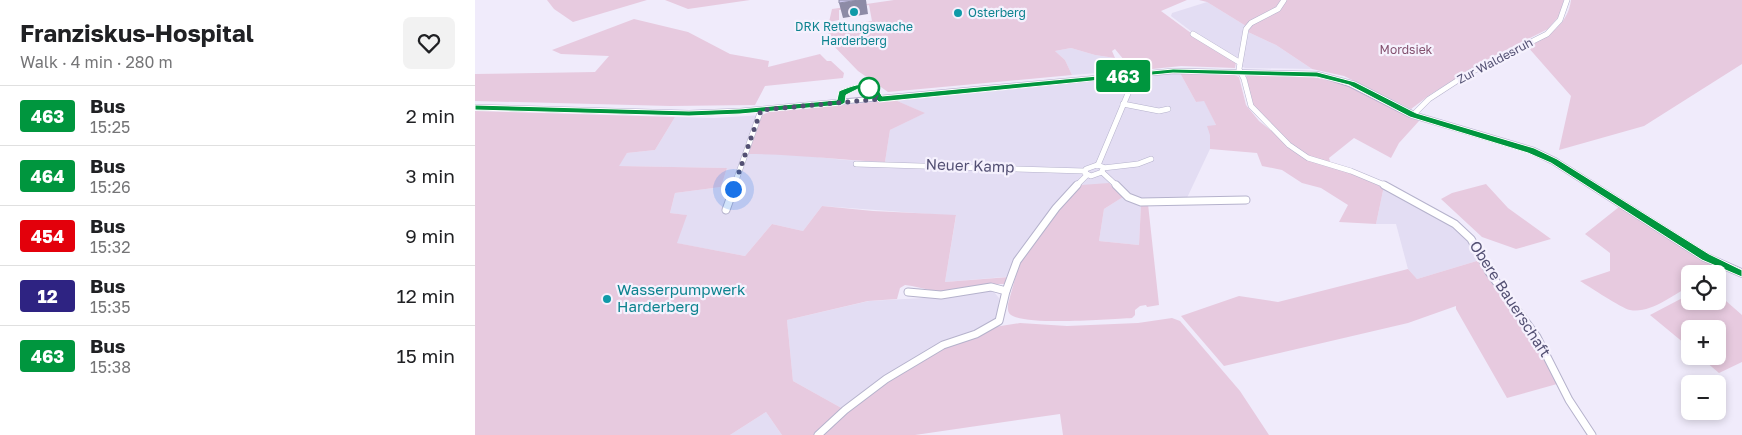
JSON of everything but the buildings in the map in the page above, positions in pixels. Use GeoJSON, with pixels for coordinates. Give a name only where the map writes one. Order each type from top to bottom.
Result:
{"type":"FeatureCollection","features":[{"type":"Feature","properties":{"kind":"street","name":"Obere Bauerschaft"},"geometry":{"type":"LineString","coordinates":[[1284,0],[1278,9],[1251,23],[1247,29],[1239,62],[1240,72],[1251,106],[1289,145],[1308,158],[1351,171],[1384,185],[1455,224],[1471,239],[1489,272],[1537,337],[1569,400],[1592,435]]}},
{"type":"Feature","properties":{"kind":"street","name":"Zur Waldesruh"},"geometry":{"type":"LineString","coordinates":[[1413,115],[1423,102],[1440,90],[1501,55],[1551,31],[1563,16],[1567,0]]}},
{"type":"Feature","properties":{"kind":"street"},"geometry":{"type":"LineString","coordinates":[[1193,34],[1239,62]]}},
{"type":"Feature","properties":{"kind":"street"},"geometry":{"type":"LineString","coordinates":[[475,108],[689,113],[761,110],[1183,71],[1317,74],[1352,84],[1413,115],[1531,150],[1705,257],[1742,273]]}},
{"type":"Feature","properties":{"kind":"street"},"geometry":{"type":"LineString","coordinates":[[1131,75],[1132,84],[1123,104],[1101,168],[1128,197],[1141,202],[1246,200]]}},
{"type":"Feature","properties":{"kind":"street"},"geometry":{"type":"LineString","coordinates":[[1123,104],[1159,111],[1168,109]]}},
{"type":"Feature","properties":{"kind":"street"},"geometry":{"type":"LineString","coordinates":[[726,210],[761,110]]}},
{"type":"Feature","properties":{"kind":"street","name":"Neuer Kamp"},"geometry":{"type":"LineString","coordinates":[[856,164],[1086,173],[1101,168],[1132,166],[1151,159]]}},
{"type":"Feature","properties":{"kind":"street"},"geometry":{"type":"LineString","coordinates":[[819,435],[845,410],[886,379],[943,345],[976,334],[995,324],[1001,317],[1017,260],[1056,208],[1086,173]]}},
{"type":"Feature","properties":{"kind":"street"},"geometry":{"type":"LineString","coordinates":[[908,292],[941,295],[991,286],[1007,291]]}},
{"type":"Feature","properties":{"kind":"shaded area"},"geometry":{"type":"Polygon","coordinates":[[[1207,2],[1246,26],[1238,59],[1196,35],[1171,16],[1172,13],[1207,2]]]}},
{"type":"Feature","properties":{"kind":"shaded area"},"geometry":{"type":"Polygon","coordinates":[[[1248,32],[1276,45],[1312,69],[1245,68],[1241,66],[1248,32]]]}},
{"type":"Feature","properties":{"kind":"shaded area"},"geometry":{"type":"Polygon","coordinates":[[[1071,48],[1095,55],[1115,58],[1124,71],[1072,75],[1065,60],[1055,51],[1071,48]]]}},
{"type":"Feature","properties":{"kind":"shaded area"},"geometry":{"type":"Polygon","coordinates":[[[1180,73],[1196,102],[1204,100],[1216,125],[1210,135],[1210,149],[1186,200],[1141,204],[1139,245],[1099,241],[1104,209],[1123,197],[1109,183],[1020,261],[1016,276],[945,282],[956,216],[822,206],[803,231],[772,224],[745,256],[676,243],[686,215],[670,213],[675,193],[721,187],[727,168],[618,166],[627,153],[655,150],[675,117],[714,118],[762,115],[748,154],[789,154],[885,162],[890,130],[924,113],[895,100],[1122,78],[1127,79],[1129,82],[1126,91],[1132,93],[1139,76],[1180,73]]]}},
{"type":"Feature","properties":{"kind":"shaded area"},"geometry":{"type":"Polygon","coordinates":[[[1384,186],[1453,225],[1469,240],[1480,260],[1417,279],[1408,269],[1396,224],[1376,224],[1384,186]]]}},
{"type":"Feature","properties":{"kind":"shaded area"},"geometry":{"type":"Polygon","coordinates":[[[985,289],[992,290],[999,298],[996,320],[845,410],[793,381],[787,320],[869,301],[941,297],[985,289]]]}},
{"type":"Feature","properties":{"kind":"shaded area"},"geometry":{"type":"Polygon","coordinates":[[[766,412],[782,435],[730,435],[766,412]]]}},
{"type":"Feature","properties":{"kind":"green space"},"geometry":{"type":"Polygon","coordinates":[[[547,0],[647,0],[573,22],[554,9],[547,0]]]}},
{"type":"Feature","properties":{"kind":"green space"},"geometry":{"type":"Polygon","coordinates":[[[665,0],[750,0],[688,9],[665,0]]]}},
{"type":"Feature","properties":{"kind":"green space"},"geometry":{"type":"Polygon","coordinates":[[[894,0],[1187,0],[1161,11],[1214,50],[1236,62],[1235,68],[1181,66],[1133,71],[1115,49],[1112,51],[1115,58],[1095,55],[1071,48],[1055,51],[1065,60],[1072,75],[888,92],[858,71],[830,42],[827,28],[872,21],[869,5],[839,10],[839,20],[829,22],[832,9],[894,0]]]}},
{"type":"Feature","properties":{"kind":"green space","name":"Mordsiek"},"geometry":{"type":"Polygon","coordinates":[[[1199,0],[1564,0],[1560,15],[1548,29],[1490,58],[1431,94],[1411,109],[1344,76],[1312,69],[1276,45],[1248,32],[1252,25],[1246,26],[1207,2],[1199,0]]]}},
{"type":"Feature","properties":{"kind":"green space"},"geometry":{"type":"Polygon","coordinates":[[[1571,0],[1742,0],[1742,64],[1644,126],[1559,150],[1571,96],[1527,46],[1556,29],[1566,16],[1571,0]]]}},
{"type":"Feature","properties":{"kind":"green space"},"geometry":{"type":"Polygon","coordinates":[[[634,19],[688,32],[730,54],[769,61],[768,67],[820,54],[844,73],[843,78],[765,86],[755,105],[670,106],[475,101],[475,74],[595,72],[609,56],[561,54],[552,50],[634,19]]]}},
{"type":"Feature","properties":{"kind":"green space"},"geometry":{"type":"Polygon","coordinates":[[[1180,73],[1232,74],[1239,77],[1246,105],[1259,121],[1283,140],[1251,106],[1246,74],[1309,76],[1346,84],[1419,121],[1399,143],[1391,158],[1354,138],[1329,158],[1331,165],[1384,186],[1376,224],[1339,222],[1348,205],[1321,188],[1302,183],[1282,170],[1262,166],[1257,153],[1210,149],[1210,135],[1207,126],[1216,125],[1204,101],[1196,102],[1180,73]]]}},
{"type":"Feature","properties":{"kind":"green space"},"geometry":{"type":"Polygon","coordinates":[[[895,100],[925,113],[890,130],[885,162],[748,154],[762,115],[769,112],[895,100]]]}},
{"type":"Feature","properties":{"kind":"green space"},"geometry":{"type":"Polygon","coordinates":[[[475,111],[675,117],[655,150],[627,153],[619,166],[727,168],[721,187],[675,193],[670,213],[687,215],[677,243],[745,256],[772,224],[803,231],[822,206],[873,211],[956,215],[945,282],[1009,277],[1006,284],[986,284],[939,292],[905,285],[900,288],[897,299],[868,301],[787,320],[793,381],[845,410],[943,345],[988,328],[1020,323],[1067,326],[1138,323],[1172,318],[1180,321],[1240,391],[1269,435],[1063,435],[1060,414],[915,435],[782,435],[766,412],[730,435],[475,435],[475,111]]]}},
{"type":"Feature","properties":{"kind":"green space"},"geometry":{"type":"Polygon","coordinates":[[[1109,183],[1123,197],[1104,209],[1099,241],[1139,245],[1141,204],[1148,204],[1159,305],[1140,306],[1135,310],[1135,315],[1132,318],[1051,321],[1020,318],[1011,315],[1008,311],[1008,304],[1020,261],[1058,209],[1081,185],[1109,183]]]}},
{"type":"Feature","properties":{"kind":"green space"},"geometry":{"type":"Polygon","coordinates":[[[1486,184],[1508,208],[1551,239],[1516,249],[1482,237],[1441,199],[1452,193],[1486,184]]]}},
{"type":"Feature","properties":{"kind":"green space"},"geometry":{"type":"Polygon","coordinates":[[[1619,207],[1712,265],[1681,265],[1681,291],[1653,307],[1630,310],[1580,281],[1610,271],[1610,253],[1585,234],[1619,207]]]}},
{"type":"Feature","properties":{"kind":"green space"},"geometry":{"type":"Polygon","coordinates":[[[1480,260],[1536,341],[1557,384],[1507,398],[1456,306],[1408,323],[1224,366],[1181,316],[1239,296],[1278,302],[1408,269],[1417,279],[1480,260]]]}},
{"type":"Feature","properties":{"kind":"green space"},"geometry":{"type":"Polygon","coordinates":[[[1681,299],[1681,310],[1726,310],[1726,301],[1742,315],[1742,362],[1719,373],[1710,365],[1726,365],[1726,320],[1681,320],[1681,341],[1650,315],[1681,299]]]}},
{"type":"Feature","properties":{"kind":"bus line","name":"463"},"geometry":{"type":"LineString","coordinates":[[475,107],[689,113],[740,112],[841,103],[842,93],[857,86],[867,86],[879,96],[879,99],[1173,71],[1317,74],[1343,80],[1429,121],[1531,150],[1554,161],[1705,257],[1742,273]]}},
{"type":"Feature","properties":{"kind":"place","name":"DRK Rettungswache Harderberg"},"geometry":{"type":"Point","coordinates":[854,12]}},
{"type":"Feature","properties":{"kind":"place","name":"Osterberg"},"geometry":{"type":"Point","coordinates":[958,13]}},
{"type":"Feature","properties":{"kind":"place","name":"Wasserpumpwerk Harderberg"},"geometry":{"type":"Point","coordinates":[607,299]}},
{"type":"Feature","properties":{"kind":"route"},"geometry":{"type":"LineString","coordinates":[[733,189],[761,110],[879,99],[869,88]]}}]}
